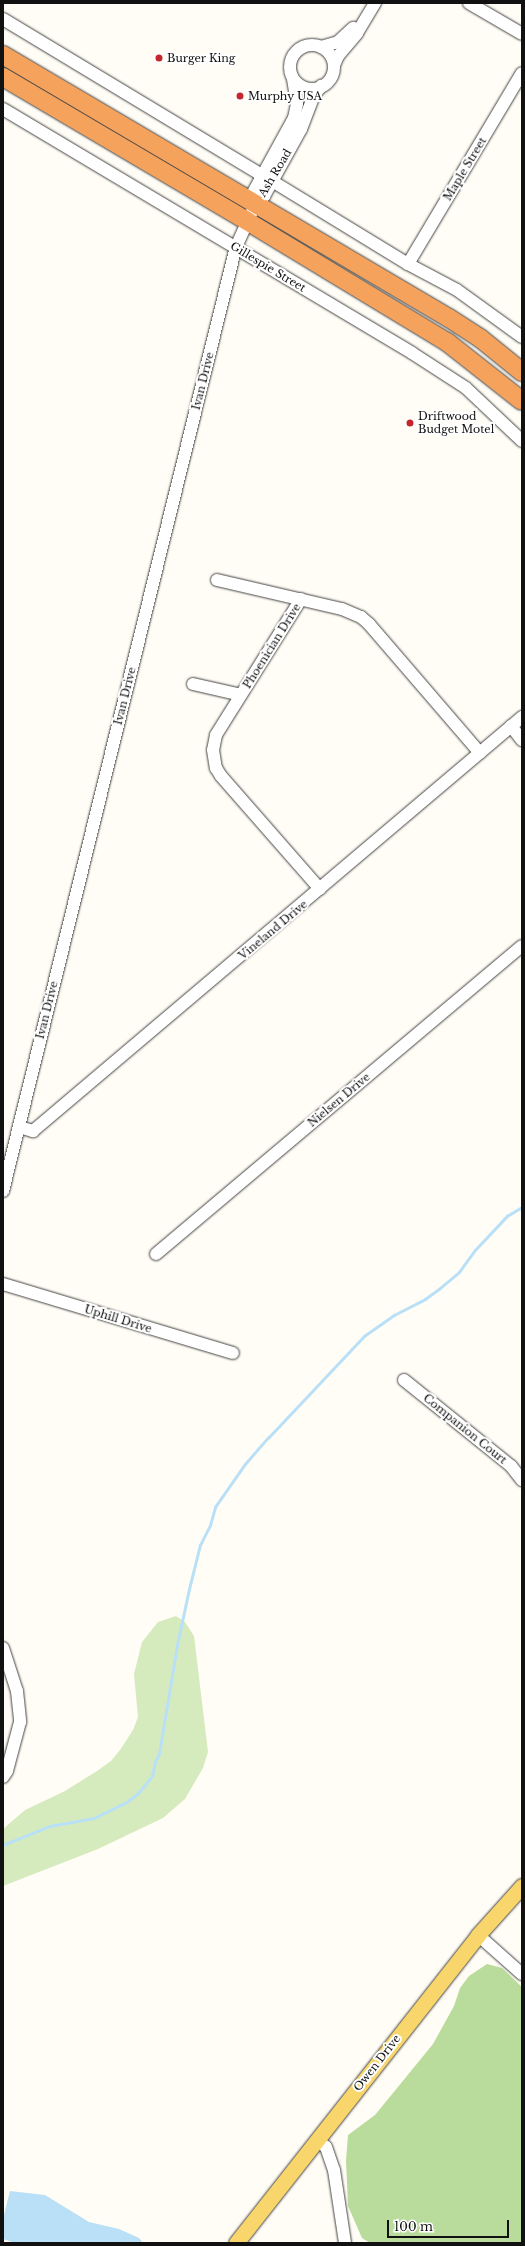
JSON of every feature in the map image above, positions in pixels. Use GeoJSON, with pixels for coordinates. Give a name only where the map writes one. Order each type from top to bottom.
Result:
{"type":"FeatureCollection","features":[{"type":"Feature","properties":{"kind":"highway"},"geometry":{"type":"LineString","coordinates":[[3,54],[449,318],[480,338],[522,372]]}},
{"type":"Feature","properties":{"kind":"highway"},"geometry":{"type":"LineString","coordinates":[[3,76],[435,335],[472,361],[522,401]]}},
{"type":"Feature","properties":{"kind":"highway"},"geometry":{"type":"LineString","coordinates":[[435,335],[449,336],[473,350],[522,389]]}},
{"type":"Feature","properties":{"kind":"main road","name":"Owen Drive"},"geometry":{"type":"LineString","coordinates":[[236,2243],[478,1935],[522,1886]]}},
{"type":"Feature","properties":{"kind":"street"},"geometry":{"type":"LineString","coordinates":[[321,47],[338,42],[350,32],[368,3]]}},
{"type":"Feature","properties":{"kind":"street"},"geometry":{"type":"LineString","coordinates":[[334,65],[328,51],[321,47],[307,45],[294,53],[289,66],[293,79],[304,88],[311,89],[321,86],[330,79],[338,56],[357,33],[375,3]]}},
{"type":"Feature","properties":{"kind":"street"},"geometry":{"type":"LineString","coordinates":[[469,3],[522,34]]}},
{"type":"Feature","properties":{"kind":"street"},"geometry":{"type":"LineString","coordinates":[[3,19],[408,264],[457,290],[522,337]]}},
{"type":"Feature","properties":{"kind":"street","name":"Maple Street"},"geometry":{"type":"LineString","coordinates":[[408,264],[522,74]]}},
{"type":"Feature","properties":{"kind":"street","name":"Ash Road"},"geometry":{"type":"LineString","coordinates":[[256,203],[264,196],[267,178],[294,118],[297,104],[293,79]]}},
{"type":"Feature","properties":{"kind":"street","name":"Ash Road"},"geometry":{"type":"LineString","coordinates":[[267,178],[301,129],[313,97],[321,86]]}},
{"type":"Feature","properties":{"kind":"street","name":"Gillespie Street"},"geometry":{"type":"LineString","coordinates":[[3,109],[412,352],[466,388],[522,441]]}},
{"type":"Feature","properties":{"kind":"street","name":"Ivan Drive"},"geometry":{"type":"LineString","coordinates":[[3,1192],[236,247],[256,203]]}},
{"type":"Feature","properties":{"kind":"street"},"geometry":{"type":"LineString","coordinates":[[217,580],[301,599]]}},
{"type":"Feature","properties":{"kind":"street","name":"Phoenician Drive"},"geometry":{"type":"LineString","coordinates":[[320,889],[221,776],[216,768],[213,754],[214,742],[241,695],[301,599],[347,611],[369,624],[480,753]]}},
{"type":"Feature","properties":{"kind":"street"},"geometry":{"type":"LineString","coordinates":[[193,684],[241,695]]}},
{"type":"Feature","properties":{"kind":"street","name":"Vineland Drive"},"geometry":{"type":"LineString","coordinates":[[19,1127],[33,1132],[522,717]]}},
{"type":"Feature","properties":{"kind":"street"},"geometry":{"type":"LineString","coordinates":[[511,726],[522,740]]}},
{"type":"Feature","properties":{"kind":"street","name":"Nielsen Drive"},"geometry":{"type":"LineString","coordinates":[[156,1254],[522,946]]}},
{"type":"Feature","properties":{"kind":"street","name":"Uphill Drive"},"geometry":{"type":"LineString","coordinates":[[3,1284],[233,1353]]}},
{"type":"Feature","properties":{"kind":"street","name":"Companion Court"},"geometry":{"type":"LineString","coordinates":[[404,1380],[511,1466],[522,1480]]}},
{"type":"Feature","properties":{"kind":"street"},"geometry":{"type":"LineString","coordinates":[[3,1648],[17,1691],[20,1722],[9,1763],[3,1777]]}},
{"type":"Feature","properties":{"kind":"street"},"geometry":{"type":"LineString","coordinates":[[478,1935],[522,1974]]}},
{"type":"Feature","properties":{"kind":"street"},"geometry":{"type":"LineString","coordinates":[[317,2140],[326,2147],[334,2170],[346,2243]]}},
{"type":"Feature","properties":{"kind":"green space"},"geometry":{"type":"Polygon","coordinates":[[[176,1616],[185,1622],[194,1636],[208,1752],[203,1768],[185,1799],[163,1818],[98,1849],[3,1886],[3,1829],[25,1810],[65,1791],[97,1771],[111,1761],[120,1750],[133,1730],[138,1717],[134,1674],[142,1642],[158,1622],[176,1616]]]}},
{"type":"Feature","properties":{"kind":"green space"},"geometry":{"type":"Polygon","coordinates":[[[487,1964],[502,1968],[522,1987],[522,2243],[370,2243],[362,2238],[348,2206],[346,2161],[348,2135],[375,2115],[433,2044],[454,2006],[460,1988],[469,1976],[487,1964]]]}},
{"type":"Feature","properties":{"kind":"water"},"geometry":{"type":"Polygon","coordinates":[[[10,2191],[45,2195],[89,2222],[119,2229],[139,2238],[143,2243],[15,2243],[3,2239],[3,2219],[10,2191]]]}},
{"type":"Feature","properties":{"kind":"waterway"},"geometry":{"type":"LineString","coordinates":[[3,1845],[50,1826],[94,1818],[125,1803],[136,1795],[144,1786],[152,1776],[155,1762],[159,1754],[177,1645],[189,1589],[200,1545],[210,1525],[215,1507],[245,1464],[364,1336],[394,1315],[425,1299],[439,1289],[459,1272],[475,1250],[507,1216],[522,1207]]}},
{"type":"Feature","properties":{"kind":"place","name":"Burger King"},"geometry":{"type":"Point","coordinates":[159,58]}},
{"type":"Feature","properties":{"kind":"place","name":"Murphy USA"},"geometry":{"type":"Point","coordinates":[240,96]}},
{"type":"Feature","properties":{"kind":"place","name":"Driftwood Budget Motel"},"geometry":{"type":"Point","coordinates":[410,423]}}]}
